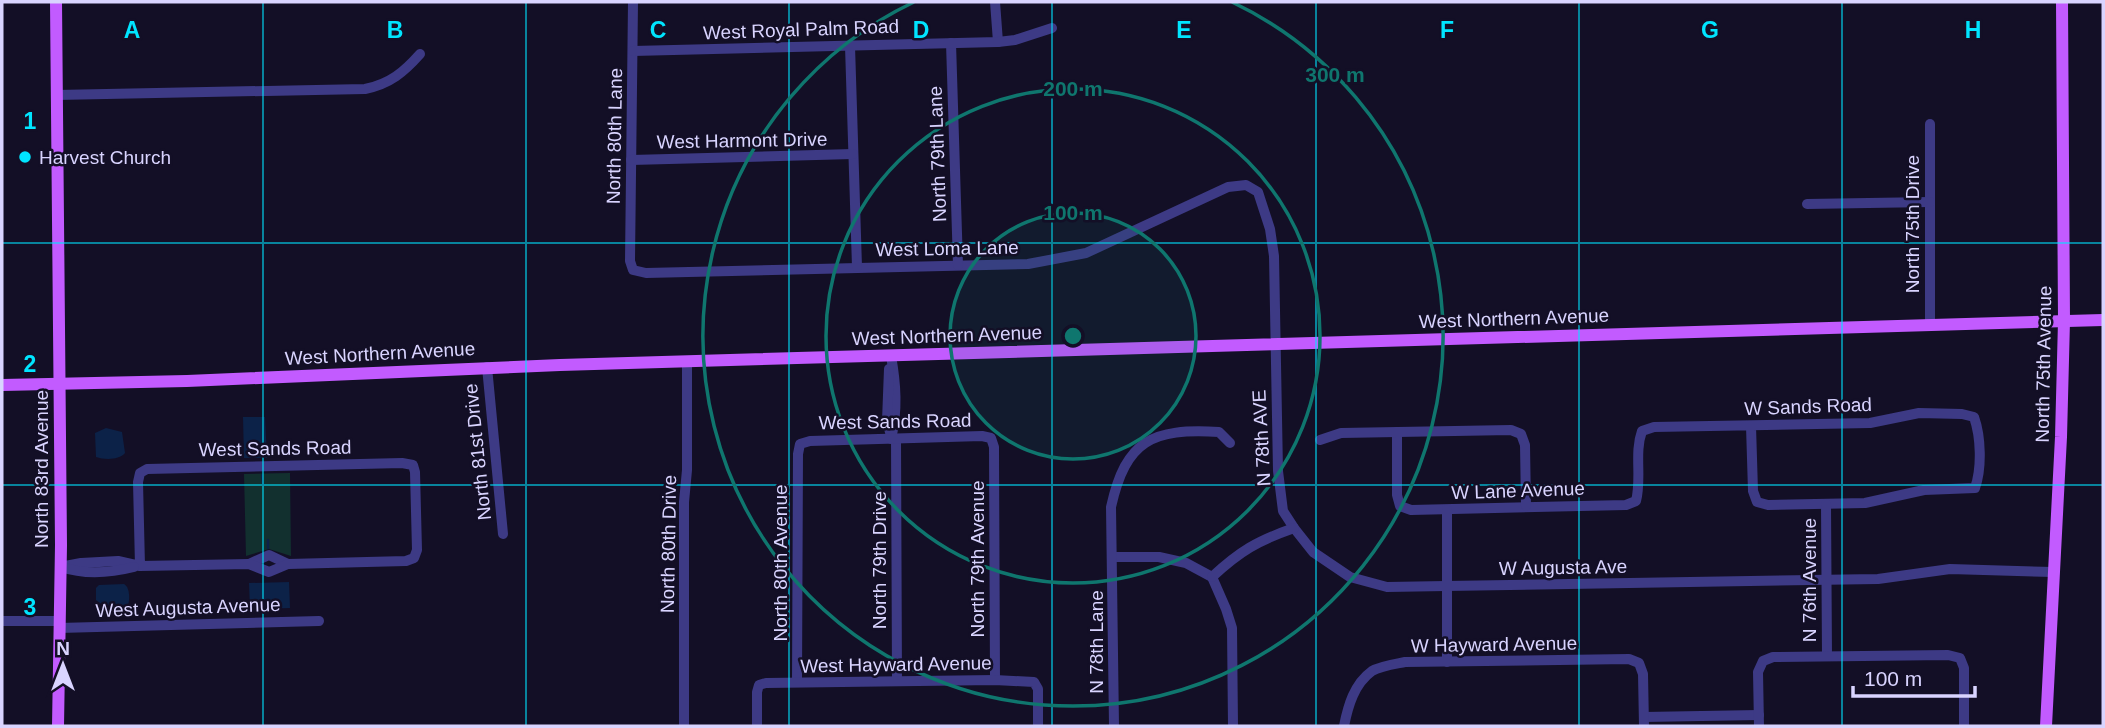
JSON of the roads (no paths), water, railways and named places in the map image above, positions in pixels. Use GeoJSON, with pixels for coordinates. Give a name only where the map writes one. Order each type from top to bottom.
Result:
{"type":"FeatureCollection","features":[{"type":"Feature","properties":{"kind":"main road","name":"North 83rd Avenue"},"geometry":{"type":"LineString","coordinates":[[56,2],[60,385],[58,726]]}},
{"type":"Feature","properties":{"kind":"main road","name":"North 75th Avenue"},"geometry":{"type":"LineString","coordinates":[[2046,726],[2060,473],[2064,321],[2062,2]]}},
{"type":"Feature","properties":{"kind":"main road","name":"West Northern Avenue"},"geometry":{"type":"LineString","coordinates":[[2,385],[187,382],[487,367],[2103,320]]}},
{"type":"Feature","properties":{"kind":"street","name":"North 80th Lane"},"geometry":{"type":"LineString","coordinates":[[633,2],[630,261],[633,270]]}},
{"type":"Feature","properties":{"kind":"street"},"geometry":{"type":"LineString","coordinates":[[995,2],[998,42]]}},
{"type":"Feature","properties":{"kind":"street","name":"West Royal Palm Road"},"geometry":{"type":"LineString","coordinates":[[633,51],[998,42],[1015,40],[1052,28]]}},
{"type":"Feature","properties":{"kind":"street","name":"North 79th Lane"},"geometry":{"type":"LineString","coordinates":[[951,43],[958,265]]}},
{"type":"Feature","properties":{"kind":"street"},"geometry":{"type":"LineString","coordinates":[[850,46],[857,267]]}},
{"type":"Feature","properties":{"kind":"street"},"geometry":{"type":"LineString","coordinates":[[56,95],[365,89],[393,80],[420,54]]}},
{"type":"Feature","properties":{"kind":"street","name":"North 75th Drive"},"geometry":{"type":"LineString","coordinates":[[1930,124],[1930,324]]}},
{"type":"Feature","properties":{"kind":"street","name":"West Harmont Drive"},"geometry":{"type":"LineString","coordinates":[[631,160],[853,154]]}},
{"type":"Feature","properties":{"kind":"street","name":"West Loma Lane"},"geometry":{"type":"LineString","coordinates":[[633,270],[646,273],[1028,264],[1086,253],[1228,187],[1246,185],[1258,192],[1270,229],[1274,256],[1275,344]]}},
{"type":"Feature","properties":{"kind":"street"},"geometry":{"type":"LineString","coordinates":[[1807,204],[1930,202]]}},
{"type":"Feature","properties":{"kind":"street","name":"N 78th AVE"},"geometry":{"type":"LineString","coordinates":[[1275,344],[1278,471],[1283,510],[1294,528]]}},
{"type":"Feature","properties":{"kind":"street","name":"North 79th Drive"},"geometry":{"type":"LineString","coordinates":[[891,356],[897,681]]}},
{"type":"Feature","properties":{"kind":"street","name":"North 80th Drive"},"geometry":{"type":"LineString","coordinates":[[684,726],[687,362]]}},
{"type":"Feature","properties":{"kind":"street","name":"North 81st Drive"},"geometry":{"type":"LineString","coordinates":[[487,367],[503,534]]}},
{"type":"Feature","properties":{"kind":"street","name":"W Sands Road"},"geometry":{"type":"LineString","coordinates":[[1636,501],[1639,490],[1638,443],[1642,430],[1654,426],[1870,423],[1919,413],[1962,414],[1974,417],[1978,426],[1979,477],[1975,488],[1924,490],[1865,503],[1826,504]]}},
{"type":"Feature","properties":{"kind":"street"},"geometry":{"type":"LineString","coordinates":[[1751,426],[1753,491],[1757,502],[1768,505],[1826,504]]}},
{"type":"Feature","properties":{"kind":"street"},"geometry":{"type":"LineString","coordinates":[[1230,443],[1219,432],[1190,430],[1155,436],[1130,455],[1118,479],[1111,507],[1113,557],[1160,557],[1186,562],[1212,577],[1232,628],[1233,726]]}},
{"type":"Feature","properties":{"kind":"street"},"geometry":{"type":"LineString","coordinates":[[1320,440],[1341,433],[1511,430],[1521,434],[1525,445],[1526,506]]}},
{"type":"Feature","properties":{"kind":"street","name":"W Lane Avenue"},"geometry":{"type":"LineString","coordinates":[[1397,432],[1397,495],[1401,506],[1411,510],[1626,505],[1636,501]]}},
{"type":"Feature","properties":{"kind":"street","name":"West Sands Road"},"geometry":{"type":"LineString","coordinates":[[800,444],[810,440],[991,438]]}},
{"type":"Feature","properties":{"kind":"street","name":"North 79th Avenue"},"geometry":{"type":"LineString","coordinates":[[991,438],[994,447],[995,680]]}},
{"type":"Feature","properties":{"kind":"street","name":"North 80th Avenue"},"geometry":{"type":"LineString","coordinates":[[797,682],[800,444]]}},
{"type":"Feature","properties":{"kind":"street","name":"West Sands Road"},"geometry":{"type":"LineString","coordinates":[[402,463],[413,465],[417,550],[414,558],[406,561],[288,564],[269,555],[249,564],[140,566],[138,482],[140,472],[147,468],[402,463]]}},
{"type":"Feature","properties":{"kind":"street","name":"N 76th Avenue"},"geometry":{"type":"LineString","coordinates":[[1826,504],[1827,656]]}},
{"type":"Feature","properties":{"kind":"street"},"geometry":{"type":"LineString","coordinates":[[1447,510],[1447,663]]}},
{"type":"Feature","properties":{"kind":"street"},"geometry":{"type":"LineString","coordinates":[[1212,577],[1235,556],[1259,540],[1294,528]]}},
{"type":"Feature","properties":{"kind":"street","name":"W Augusta Ave"},"geometry":{"type":"LineString","coordinates":[[1294,528],[1313,552],[1350,577],[1388,587],[1878,579],[1950,569],[2053,572]]}},
{"type":"Feature","properties":{"kind":"street","name":"N 78th Lane"},"geometry":{"type":"LineString","coordinates":[[1113,557],[1114,726]]}},
{"type":"Feature","properties":{"kind":"street"},"geometry":{"type":"LineString","coordinates":[[60,567],[77,563],[140,566]]}},
{"type":"Feature","properties":{"kind":"street","name":"West Augusta Avenue"},"geometry":{"type":"LineString","coordinates":[[2,621],[59,624],[319,621]]}},
{"type":"Feature","properties":{"kind":"street"},"geometry":{"type":"LineString","coordinates":[[1644,722],[1759,721],[1758,672],[1763,661],[1773,657],[1948,655],[1960,658],[1964,668],[1964,726]]}},
{"type":"Feature","properties":{"kind":"street","name":"W Hayward Avenue"},"geometry":{"type":"LineString","coordinates":[[1344,726],[1349,703],[1360,684],[1373,670],[1405,662],[1629,659],[1639,663],[1643,674],[1644,722]]}},
{"type":"Feature","properties":{"kind":"street","name":"West Hayward Avenue"},"geometry":{"type":"LineString","coordinates":[[757,726],[759,685],[797,682],[995,680],[1034,682],[1038,689],[1038,726]]}},
{"type":"Feature","properties":{"kind":"water"},"geometry":{"type":"Polygon","coordinates":[[[243,417],[265,417],[267,458],[244,458],[243,417]]]}},
{"type":"Feature","properties":{"kind":"water"},"geometry":{"type":"Polygon","coordinates":[[[106,428],[122,432],[125,453],[119,457],[96,457],[95,433],[106,428]]]}},
{"type":"Feature","properties":{"kind":"water"},"geometry":{"type":"Polygon","coordinates":[[[289,582],[290,608],[250,609],[249,583],[289,582]]]}},
{"type":"Feature","properties":{"kind":"water"},"geometry":{"type":"Polygon","coordinates":[[[124,584],[129,596],[126,610],[113,613],[96,600],[96,588],[99,585],[124,584]]]}},
{"type":"Feature","properties":{"kind":"waterway"},"geometry":{"type":"LineString","coordinates":[[262,475],[263,485]]}},
{"type":"Feature","properties":{"kind":"waterway"},"geometry":{"type":"LineString","coordinates":[[268,540],[268,548]]}},
{"type":"Feature","properties":{"kind":"place","name":"Harvest Church"},"geometry":{"type":"Point","coordinates":[25,157]}}]}
